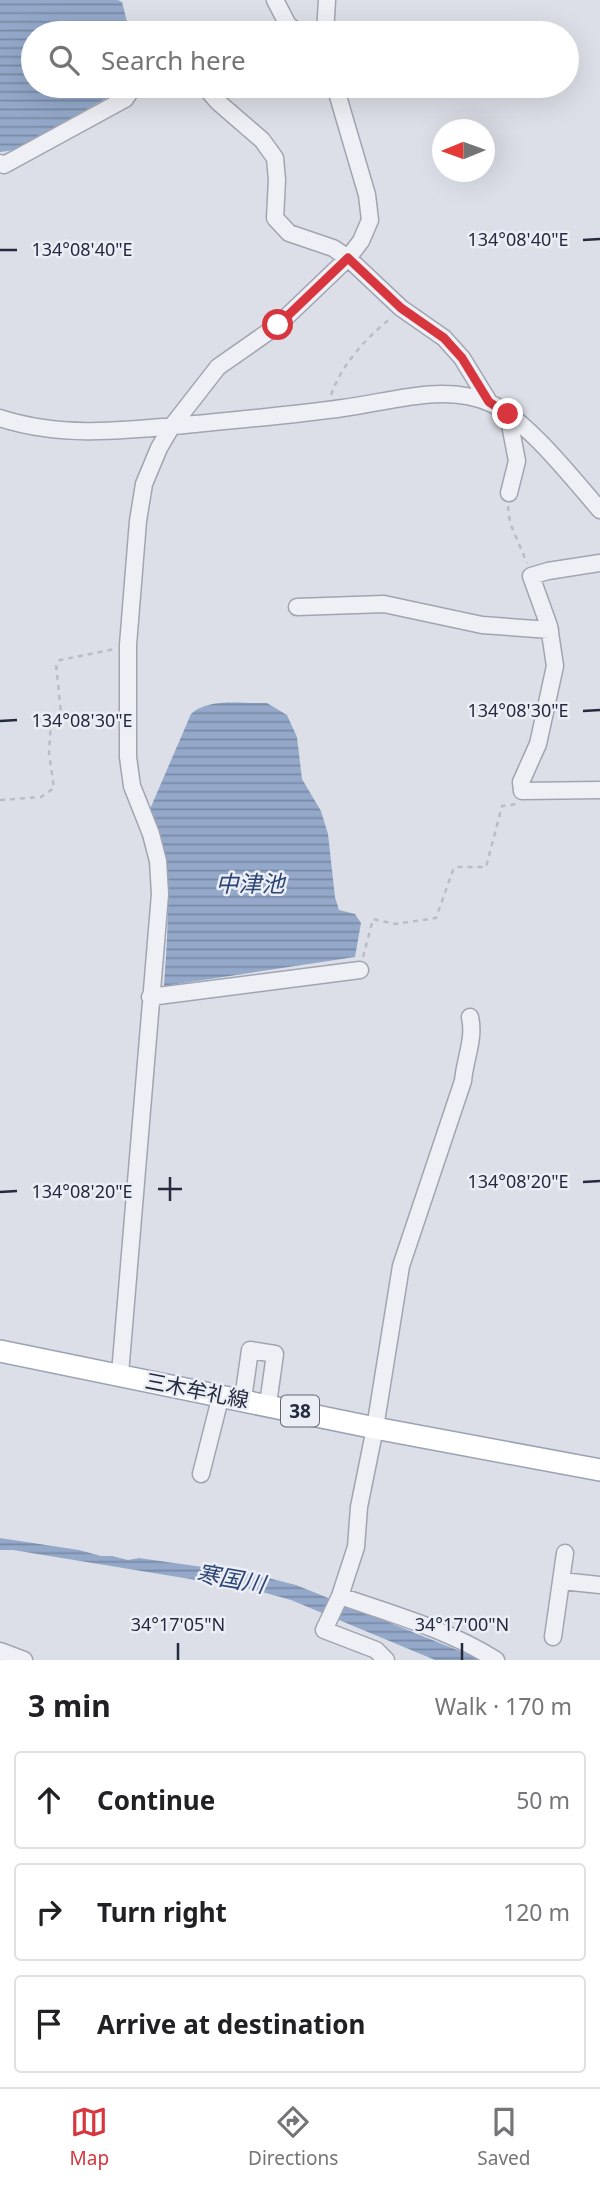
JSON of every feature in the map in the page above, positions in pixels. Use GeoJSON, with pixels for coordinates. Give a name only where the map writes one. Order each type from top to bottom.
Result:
{"type":"FeatureCollection","features":[{"type":"Feature","properties":{"kind":"main road","name":"三木牟礼線"},"geometry":{"type":"LineString","coordinates":[[0,1351],[375,1428],[600,1470]]}},
{"type":"Feature","properties":{"kind":"street"},"geometry":{"type":"LineString","coordinates":[[275,0],[286,21]]}},
{"type":"Feature","properties":{"kind":"street"},"geometry":{"type":"LineString","coordinates":[[323,21],[327,0]]}},
{"type":"Feature","properties":{"kind":"street"},"geometry":{"type":"LineString","coordinates":[[0,163],[4,165],[126,98]]}},
{"type":"Feature","properties":{"kind":"street"},"geometry":{"type":"LineString","coordinates":[[214,98],[262,140],[275,158],[275,218],[289,233],[333,248],[348,258],[404,310],[444,338],[462,358],[489,402]]}},
{"type":"Feature","properties":{"kind":"street"},"geometry":{"type":"LineString","coordinates":[[120,1374],[160,894],[159,872],[151,834],[131,786],[128,757],[128,645],[138,521],[144,484],[159,448],[172,426],[218,367],[278,325],[348,258],[361,241],[370,220],[367,195],[339,98]]}},
{"type":"Feature","properties":{"kind":"street"},"geometry":{"type":"LineString","coordinates":[[0,418],[40,428],[91,432],[326,411],[438,394],[467,396],[489,402],[508,414],[540,444],[600,510]]}},
{"type":"Feature","properties":{"kind":"street"},"geometry":{"type":"LineString","coordinates":[[508,414],[517,461],[509,493]]}},
{"type":"Feature","properties":{"kind":"street"},"geometry":{"type":"LineString","coordinates":[[600,563],[572,566],[531,576],[550,630],[555,666],[538,744],[521,782],[522,791],[600,790]]}},
{"type":"Feature","properties":{"kind":"street"},"geometry":{"type":"LineString","coordinates":[[297,607],[384,604],[482,625],[550,630]]}},
{"type":"Feature","properties":{"kind":"street"},"geometry":{"type":"LineString","coordinates":[[150,997],[360,970]]}},
{"type":"Feature","properties":{"kind":"street"},"geometry":{"type":"LineString","coordinates":[[386,1660],[376,1650],[324,1630],[340,1597],[356,1547],[359,1507],[375,1428],[401,1266],[463,1081],[473,1032],[470,1017]]}},
{"type":"Feature","properties":{"kind":"street"},"geometry":{"type":"LineString","coordinates":[[243,1399],[250,1350],[275,1354],[268,1404]]}},
{"type":"Feature","properties":{"kind":"street"},"geometry":{"type":"LineString","coordinates":[[201,1474],[221,1395]]}},
{"type":"Feature","properties":{"kind":"street"},"geometry":{"type":"LineString","coordinates":[[553,1637],[565,1553]]}},
{"type":"Feature","properties":{"kind":"street"},"geometry":{"type":"LineString","coordinates":[[562,1581],[600,1585]]}},
{"type":"Feature","properties":{"kind":"street"},"geometry":{"type":"LineString","coordinates":[[340,1597],[464,1642],[496,1660]]}},
{"type":"Feature","properties":{"kind":"street"},"geometry":{"type":"LineString","coordinates":[[0,1651],[24,1660]]}},
{"type":"Feature","properties":{"kind":"path"},"geometry":{"type":"LineString","coordinates":[[326,411],[335,384],[364,344],[378,328],[404,310]]}},
{"type":"Feature","properties":{"kind":"path"},"geometry":{"type":"LineString","coordinates":[[509,493],[510,523],[531,576]]}},
{"type":"Feature","properties":{"kind":"path"},"geometry":{"type":"LineString","coordinates":[[0,800],[41,797],[54,788],[50,743],[51,722],[61,713],[57,664],[60,660],[128,645]]}},
{"type":"Feature","properties":{"kind":"path"},"geometry":{"type":"LineString","coordinates":[[360,970],[373,919],[395,924],[436,918],[453,870],[456,867],[486,867],[502,806],[517,805],[522,791]]}},
{"type":"Feature","properties":{"kind":"water"},"geometry":{"type":"Polygon","coordinates":[[[0,0],[122,2],[127,21],[21,21],[21,98],[107,98],[14,150],[0,152],[0,0]]]}},
{"type":"Feature","properties":{"kind":"water","name":"中津池"},"geometry":{"type":"Polygon","coordinates":[[[216,703],[267,703],[287,715],[297,737],[302,779],[321,811],[328,834],[339,910],[355,914],[361,923],[355,957],[164,986],[168,896],[163,853],[150,809],[191,714],[216,703]]]}},
{"type":"Feature","properties":{"kind":"water","name":"寒国川"},"geometry":{"type":"Polygon","coordinates":[[[0,1538],[128,1560],[139,1558],[252,1574],[296,1585],[482,1660],[435,1660],[291,1600],[251,1589],[0,1550],[0,1538]]]}},
{"type":"Feature","properties":{"kind":"route"},"geometry":{"type":"LineString","coordinates":[[278,325],[348,258],[401,308],[444,338],[462,358],[489,402],[508,414]]}}]}
